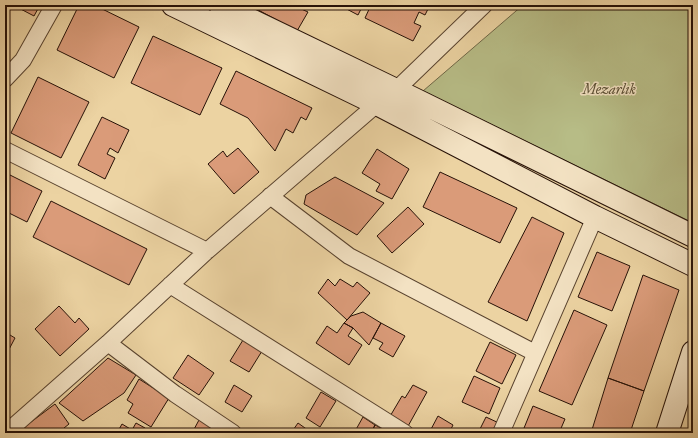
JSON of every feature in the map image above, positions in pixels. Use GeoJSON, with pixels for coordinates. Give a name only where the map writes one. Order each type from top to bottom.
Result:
{"type":"FeatureCollection","features":[{"type":"Feature","properties":{"kind":"main road"},"geometry":{"type":"LineString","coordinates":[[173,5],[377,104],[594,217],[693,266]]}},
{"type":"Feature","properties":{"kind":"main road"},"geometry":{"type":"LineString","coordinates":[[220,5],[693,236]]}},
{"type":"Feature","properties":{"kind":"main road"},"geometry":{"type":"LineString","coordinates":[[667,433],[693,352]]}},
{"type":"Feature","properties":{"kind":"street"},"geometry":{"type":"LineString","coordinates":[[5,79],[23,60],[54,5]]}},
{"type":"Feature","properties":{"kind":"street"},"geometry":{"type":"LineString","coordinates":[[396,90],[484,5]]}},
{"type":"Feature","properties":{"kind":"street"},"geometry":{"type":"LineString","coordinates":[[6,433],[108,343],[207,251],[377,104]]}},
{"type":"Feature","properties":{"kind":"street"},"geometry":{"type":"LineString","coordinates":[[5,150],[207,251]]}},
{"type":"Feature","properties":{"kind":"street"},"geometry":{"type":"LineString","coordinates":[[270,196],[348,256],[535,353]]}},
{"type":"Feature","properties":{"kind":"street"},"geometry":{"type":"LineString","coordinates":[[501,433],[594,217]]}},
{"type":"Feature","properties":{"kind":"street"},"geometry":{"type":"LineString","coordinates":[[170,285],[405,433]]}},
{"type":"Feature","properties":{"kind":"street"},"geometry":{"type":"LineString","coordinates":[[108,343],[175,394],[233,433]]}},
{"type":"Feature","properties":{"kind":"green space","name":"Mezarlık"},"geometry":{"type":"Polygon","coordinates":[[[523,5],[693,5],[693,223],[423,91],[523,5]]]}},
{"type":"Feature","properties":{"kind":"building"},"geometry":{"type":"Polygon","coordinates":[[[13,5],[40,5],[34,16],[13,5]]]}},
{"type":"Feature","properties":{"kind":"building"},"geometry":{"type":"Polygon","coordinates":[[[79,5],[94,5],[139,27],[114,78],[57,50],[79,5]]]}},
{"type":"Feature","properties":{"kind":"building"},"geometry":{"type":"Polygon","coordinates":[[[249,5],[297,5],[297,7],[308,12],[297,31],[249,5]]]}},
{"type":"Feature","properties":{"kind":"building"},"geometry":{"type":"Polygon","coordinates":[[[339,5],[363,5],[358,15],[339,5]]]}},
{"type":"Feature","properties":{"kind":"building"},"geometry":{"type":"Polygon","coordinates":[[[371,5],[430,5],[425,15],[419,12],[414,23],[421,26],[413,41],[365,18],[371,5]]]}},
{"type":"Feature","properties":{"kind":"building"},"geometry":{"type":"Polygon","coordinates":[[[153,36],[222,68],[200,115],[131,83],[153,36]]]}},
{"type":"Feature","properties":{"kind":"building"},"geometry":{"type":"Polygon","coordinates":[[[236,71],[312,108],[306,120],[301,117],[293,133],[286,129],[275,151],[248,118],[220,104],[236,71]]]}},
{"type":"Feature","properties":{"kind":"building"},"geometry":{"type":"Polygon","coordinates":[[[38,77],[89,102],[61,158],[11,133],[38,77]]]}},
{"type":"Feature","properties":{"kind":"building"},"geometry":{"type":"Polygon","coordinates":[[[102,117],[129,130],[118,153],[110,148],[107,154],[115,158],[105,179],[78,165],[102,117]]]}},
{"type":"Feature","properties":{"kind":"building"},"geometry":{"type":"Polygon","coordinates":[[[238,148],[259,172],[234,194],[208,164],[223,151],[227,157],[238,148]]]}},
{"type":"Feature","properties":{"kind":"building"},"geometry":{"type":"Polygon","coordinates":[[[377,149],[409,169],[392,199],[376,191],[380,184],[362,173],[377,149]]]}},
{"type":"Feature","properties":{"kind":"building"},"geometry":{"type":"Polygon","coordinates":[[[440,172],[517,208],[500,243],[423,207],[440,172]]]}},
{"type":"Feature","properties":{"kind":"building"},"geometry":{"type":"Polygon","coordinates":[[[10,175],[42,191],[27,222],[5,211],[5,184],[10,175]]]}},
{"type":"Feature","properties":{"kind":"building"},"geometry":{"type":"Polygon","coordinates":[[[335,177],[384,203],[357,235],[304,204],[306,195],[335,177]]]}},
{"type":"Feature","properties":{"kind":"building"},"geometry":{"type":"Polygon","coordinates":[[[51,201],[147,249],[129,285],[33,237],[51,201]]]}},
{"type":"Feature","properties":{"kind":"building"},"geometry":{"type":"Polygon","coordinates":[[[408,207],[424,224],[392,253],[377,236],[408,207]]]}},
{"type":"Feature","properties":{"kind":"building"},"geometry":{"type":"Polygon","coordinates":[[[532,217],[564,233],[527,321],[488,302],[532,217]]]}},
{"type":"Feature","properties":{"kind":"building"},"geometry":{"type":"Polygon","coordinates":[[[597,252],[630,266],[612,311],[578,297],[597,252]]]}},
{"type":"Feature","properties":{"kind":"building"},"geometry":{"type":"Polygon","coordinates":[[[643,275],[679,290],[644,391],[608,378],[643,275]]]}},
{"type":"Feature","properties":{"kind":"building"},"geometry":{"type":"Polygon","coordinates":[[[328,279],[335,286],[340,279],[353,287],[357,282],[370,293],[347,320],[318,293],[328,279]]]}},
{"type":"Feature","properties":{"kind":"building"},"geometry":{"type":"Polygon","coordinates":[[[59,306],[75,323],[79,318],[89,329],[60,356],[35,329],[59,306]]]}},
{"type":"Feature","properties":{"kind":"building"},"geometry":{"type":"Polygon","coordinates":[[[574,310],[607,325],[572,405],[539,391],[574,310]]]}},
{"type":"Feature","properties":{"kind":"building"},"geometry":{"type":"Polygon","coordinates":[[[363,312],[381,323],[369,345],[353,328],[344,323],[351,316],[363,312]]]}},
{"type":"Feature","properties":{"kind":"building"},"geometry":{"type":"Polygon","coordinates":[[[344,323],[353,328],[348,336],[362,345],[349,365],[316,343],[327,326],[337,333],[344,323]]]}},
{"type":"Feature","properties":{"kind":"building"},"geometry":{"type":"Polygon","coordinates":[[[381,323],[405,336],[393,357],[379,349],[383,343],[373,338],[381,323]]]}},
{"type":"Feature","properties":{"kind":"building"},"geometry":{"type":"Polygon","coordinates":[[[5,332],[15,338],[5,357],[5,332]]]}},
{"type":"Feature","properties":{"kind":"building"},"geometry":{"type":"Polygon","coordinates":[[[243,340],[262,351],[249,372],[230,361],[243,340]]]}},
{"type":"Feature","properties":{"kind":"building"},"geometry":{"type":"Polygon","coordinates":[[[490,342],[516,355],[502,384],[476,371],[490,342]]]}},
{"type":"Feature","properties":{"kind":"building"},"geometry":{"type":"Polygon","coordinates":[[[188,355],[214,373],[199,395],[173,378],[188,355]]]}},
{"type":"Feature","properties":{"kind":"building"},"geometry":{"type":"Polygon","coordinates":[[[108,358],[136,375],[124,393],[83,421],[59,403],[108,358]]]}},
{"type":"Feature","properties":{"kind":"building"},"geometry":{"type":"Polygon","coordinates":[[[474,376],[500,388],[489,414],[462,402],[474,376]]]}},
{"type":"Feature","properties":{"kind":"building"},"geometry":{"type":"Polygon","coordinates":[[[608,378],[644,391],[630,433],[591,433],[608,378]]]}},
{"type":"Feature","properties":{"kind":"building"},"geometry":{"type":"Polygon","coordinates":[[[139,379],[169,398],[151,427],[128,413],[133,404],[127,400],[139,379]]]}},
{"type":"Feature","properties":{"kind":"building"},"geometry":{"type":"Polygon","coordinates":[[[234,385],[252,396],[242,412],[225,402],[234,385]]]}},
{"type":"Feature","properties":{"kind":"building"},"geometry":{"type":"Polygon","coordinates":[[[413,385],[427,392],[407,428],[389,418],[402,396],[405,398],[413,385]]]}},
{"type":"Feature","properties":{"kind":"building"},"geometry":{"type":"Polygon","coordinates":[[[321,392],[336,401],[320,427],[306,418],[321,392]]]}},
{"type":"Feature","properties":{"kind":"building"},"geometry":{"type":"Polygon","coordinates":[[[55,404],[69,424],[64,428],[67,431],[65,433],[27,433],[23,428],[55,404]]]}},
{"type":"Feature","properties":{"kind":"building"},"geometry":{"type":"Polygon","coordinates":[[[533,406],[565,419],[559,433],[522,433],[533,406]]]}},
{"type":"Feature","properties":{"kind":"building"},"geometry":{"type":"Polygon","coordinates":[[[438,416],[453,425],[449,433],[429,433],[438,416]]]}},
{"type":"Feature","properties":{"kind":"building"},"geometry":{"type":"Polygon","coordinates":[[[363,417],[375,425],[371,433],[354,433],[363,417]]]}},
{"type":"Feature","properties":{"kind":"building"},"geometry":{"type":"Polygon","coordinates":[[[486,417],[501,424],[496,433],[478,433],[486,417]]]}},
{"type":"Feature","properties":{"kind":"building"},"geometry":{"type":"Polygon","coordinates":[[[199,420],[221,433],[192,433],[199,420]]]}},
{"type":"Feature","properties":{"kind":"building"},"geometry":{"type":"Polygon","coordinates":[[[136,423],[145,428],[143,433],[117,433],[122,424],[132,430],[136,423]]]}},
{"type":"Feature","properties":{"kind":"building"},"geometry":{"type":"Polygon","coordinates":[[[298,423],[312,433],[291,433],[298,423]]]}},
{"type":"Feature","properties":{"kind":"building"},"geometry":{"type":"Polygon","coordinates":[[[375,425],[391,433],[371,433],[375,425]]]}}]}
